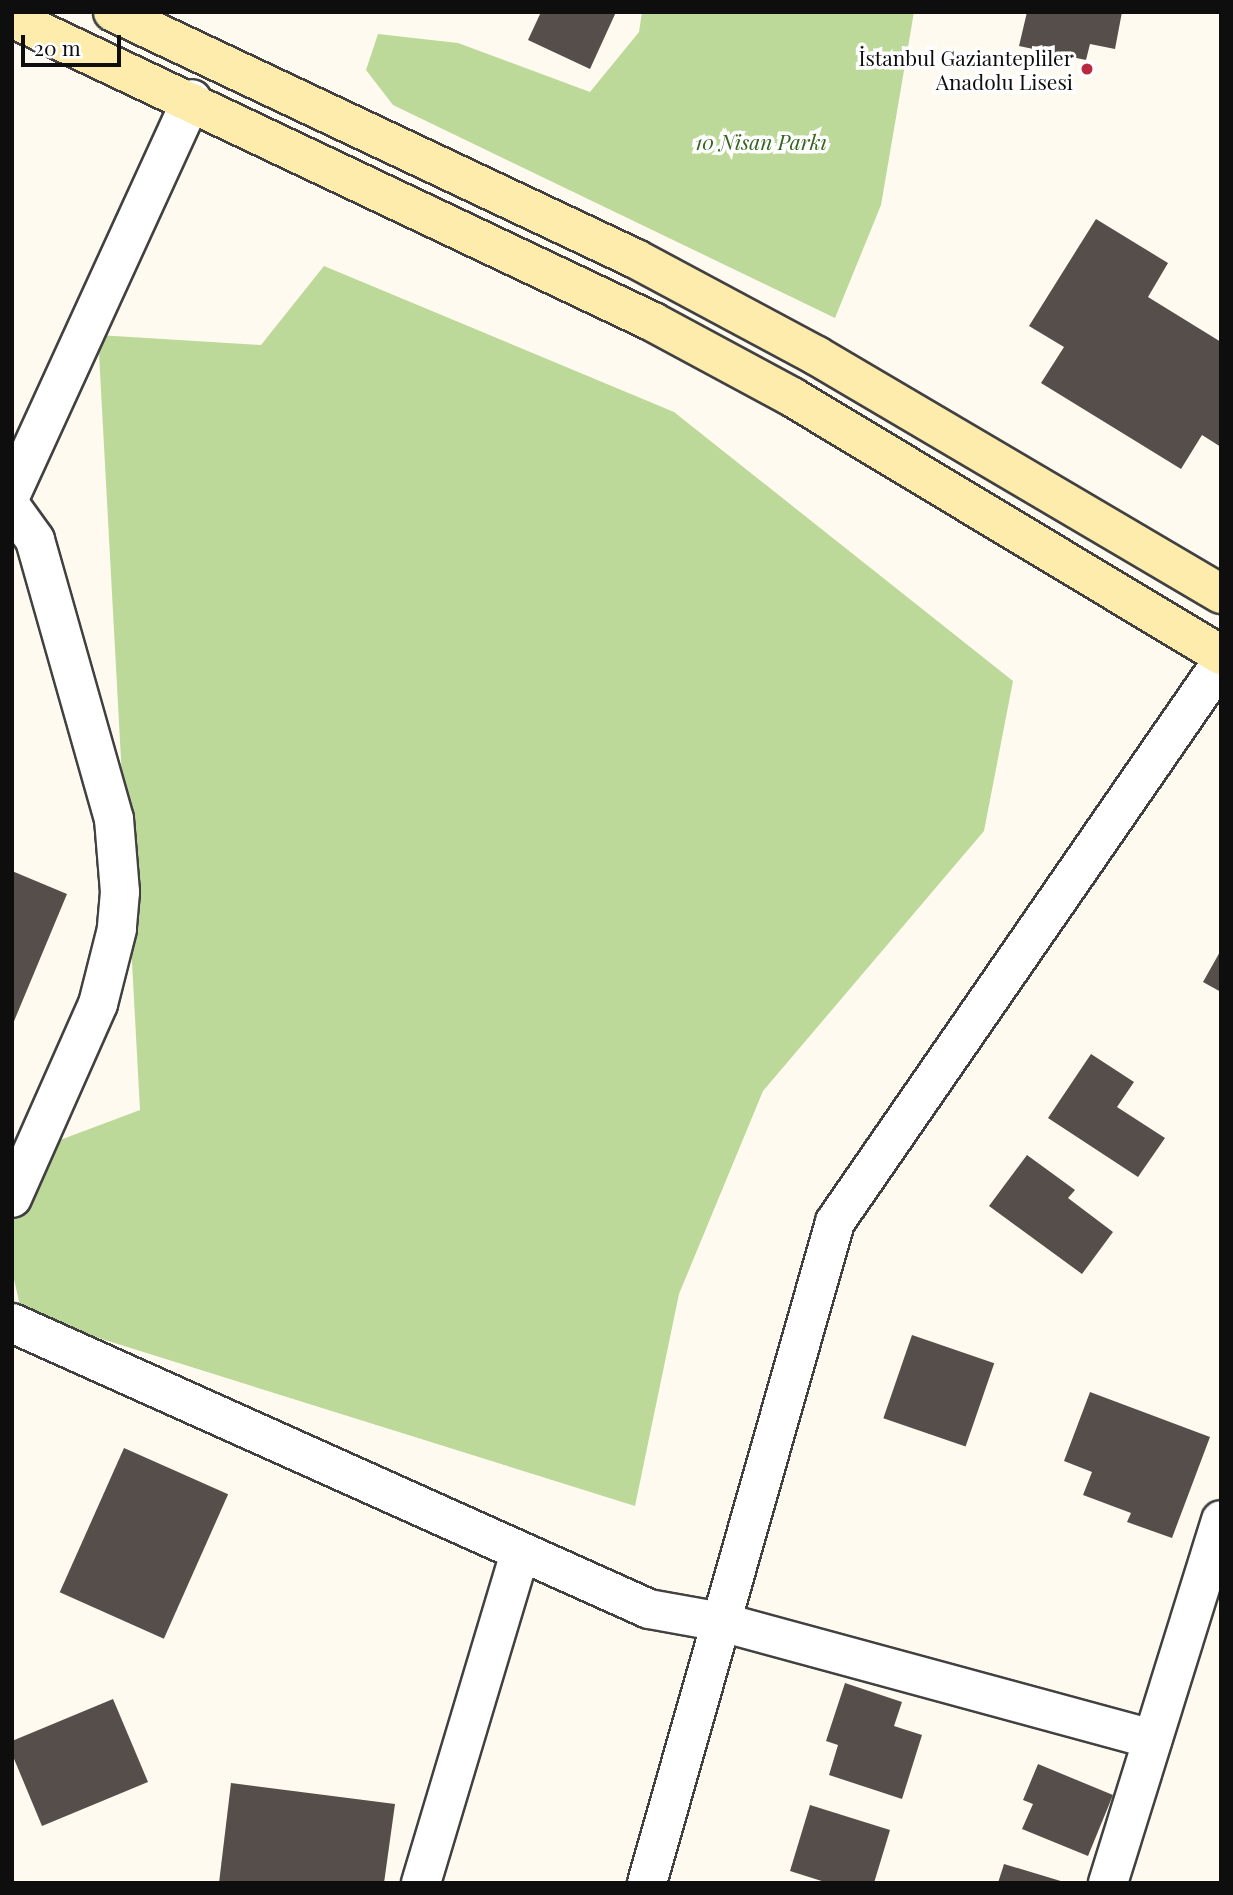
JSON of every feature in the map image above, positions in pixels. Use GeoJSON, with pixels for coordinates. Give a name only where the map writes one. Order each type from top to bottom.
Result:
{"type":"FeatureCollection","features":[{"type":"Feature","properties":{"kind":"street"},"geometry":{"type":"LineString","coordinates":[[113,12],[636,259],[817,356],[1221,594]]}},
{"type":"Feature","properties":{"kind":"street"},"geometry":{"type":"LineString","coordinates":[[19,17],[677,334],[792,397],[1221,655]]}},
{"type":"Feature","properties":{"kind":"street"},"geometry":{"type":"LineString","coordinates":[[12,492],[191,99]]}},
{"type":"Feature","properties":{"kind":"street"},"geometry":{"type":"LineString","coordinates":[[12,508],[35,540],[111,806],[120,892],[117,929],[98,1004],[12,1198]]}},
{"type":"Feature","properties":{"kind":"street"},"geometry":{"type":"LineString","coordinates":[[647,1883],[835,1222],[1221,663]]}},
{"type":"Feature","properties":{"kind":"street"},"geometry":{"type":"LineString","coordinates":[[12,1323],[649,1609],[721,1622],[1152,1739]]}},
{"type":"Feature","properties":{"kind":"street"},"geometry":{"type":"LineString","coordinates":[[1108,1883],[1152,1739],[1218,1543]]}},
{"type":"Feature","properties":{"kind":"street"},"geometry":{"type":"LineString","coordinates":[[421,1883],[520,1553]]}},
{"type":"Feature","properties":{"kind":"green space","name":"10 Nisan Parkı"},"geometry":{"type":"Polygon","coordinates":[[[642,12],[914,12],[881,205],[835,318],[393,105],[366,70],[378,34],[458,43],[590,92],[639,32],[642,12]]]}},
{"type":"Feature","properties":{"kind":"green space"},"geometry":{"type":"Polygon","coordinates":[[[324,266],[674,412],[1013,681],[984,831],[763,1091],[679,1294],[635,1506],[22,1314],[12,1271],[12,1158],[140,1110],[98,335],[261,345],[324,266]]]}},
{"type":"Feature","properties":{"kind":"building"},"geometry":{"type":"Polygon","coordinates":[[[541,12],[616,12],[590,69],[528,40],[541,12]]]}},
{"type":"Feature","properties":{"kind":"building"},"geometry":{"type":"Polygon","coordinates":[[[1027,12],[1122,12],[1115,49],[1090,44],[1086,60],[1019,46],[1027,12]]]}},
{"type":"Feature","properties":{"kind":"building"},"geometry":{"type":"Polygon","coordinates":[[[1096,219],[1168,263],[1148,297],[1221,342],[1221,447],[1202,435],[1181,469],[1041,383],[1064,347],[1029,326],[1096,219]]]}},
{"type":"Feature","properties":{"kind":"building"},"geometry":{"type":"Polygon","coordinates":[[[12,871],[67,894],[12,1026],[12,871]]]}},
{"type":"Feature","properties":{"kind":"building"},"geometry":{"type":"Polygon","coordinates":[[[1221,950],[1221,992],[1203,982],[1221,950]]]}},
{"type":"Feature","properties":{"kind":"building"},"geometry":{"type":"Polygon","coordinates":[[[1091,1054],[1134,1082],[1117,1107],[1165,1138],[1138,1177],[1048,1118],[1091,1054]]]}},
{"type":"Feature","properties":{"kind":"building"},"geometry":{"type":"Polygon","coordinates":[[[1027,1155],[1075,1190],[1068,1198],[1113,1232],[1082,1274],[989,1206],[1027,1155]]]}},
{"type":"Feature","properties":{"kind":"building"},"geometry":{"type":"Polygon","coordinates":[[[912,1335],[994,1363],[966,1447],[883,1418],[912,1335]]]}},
{"type":"Feature","properties":{"kind":"building"},"geometry":{"type":"Polygon","coordinates":[[[1090,1392],[1210,1437],[1172,1538],[1127,1522],[1131,1513],[1083,1495],[1092,1472],[1064,1461],[1090,1392]]]}},
{"type":"Feature","properties":{"kind":"building"},"geometry":{"type":"Polygon","coordinates":[[[124,1448],[228,1494],[164,1639],[60,1592],[124,1448]]]}},
{"type":"Feature","properties":{"kind":"building"},"geometry":{"type":"Polygon","coordinates":[[[845,1683],[902,1702],[894,1726],[922,1735],[902,1799],[829,1775],[838,1745],[826,1741],[845,1683]]]}},
{"type":"Feature","properties":{"kind":"building"},"geometry":{"type":"Polygon","coordinates":[[[113,1699],[148,1782],[42,1826],[12,1754],[12,1741],[113,1699]]]}},
{"type":"Feature","properties":{"kind":"building"},"geometry":{"type":"Polygon","coordinates":[[[1038,1764],[1113,1795],[1088,1856],[1022,1829],[1033,1804],[1023,1800],[1038,1764]]]}},
{"type":"Feature","properties":{"kind":"building"},"geometry":{"type":"Polygon","coordinates":[[[231,1783],[395,1804],[384,1883],[219,1883],[231,1783]]]}},
{"type":"Feature","properties":{"kind":"building"},"geometry":{"type":"Polygon","coordinates":[[[810,1805],[890,1830],[874,1883],[828,1883],[790,1871],[810,1805]]]}},
{"type":"Feature","properties":{"kind":"building"},"geometry":{"type":"Polygon","coordinates":[[[1004,1864],[1064,1882],[1064,1883],[998,1883],[1004,1864]]]}},
{"type":"Feature","properties":{"kind":"place","name":"İstanbul Gaziantepliler Anadolu Lisesi"},"geometry":{"type":"Point","coordinates":[1087,69]}}]}
